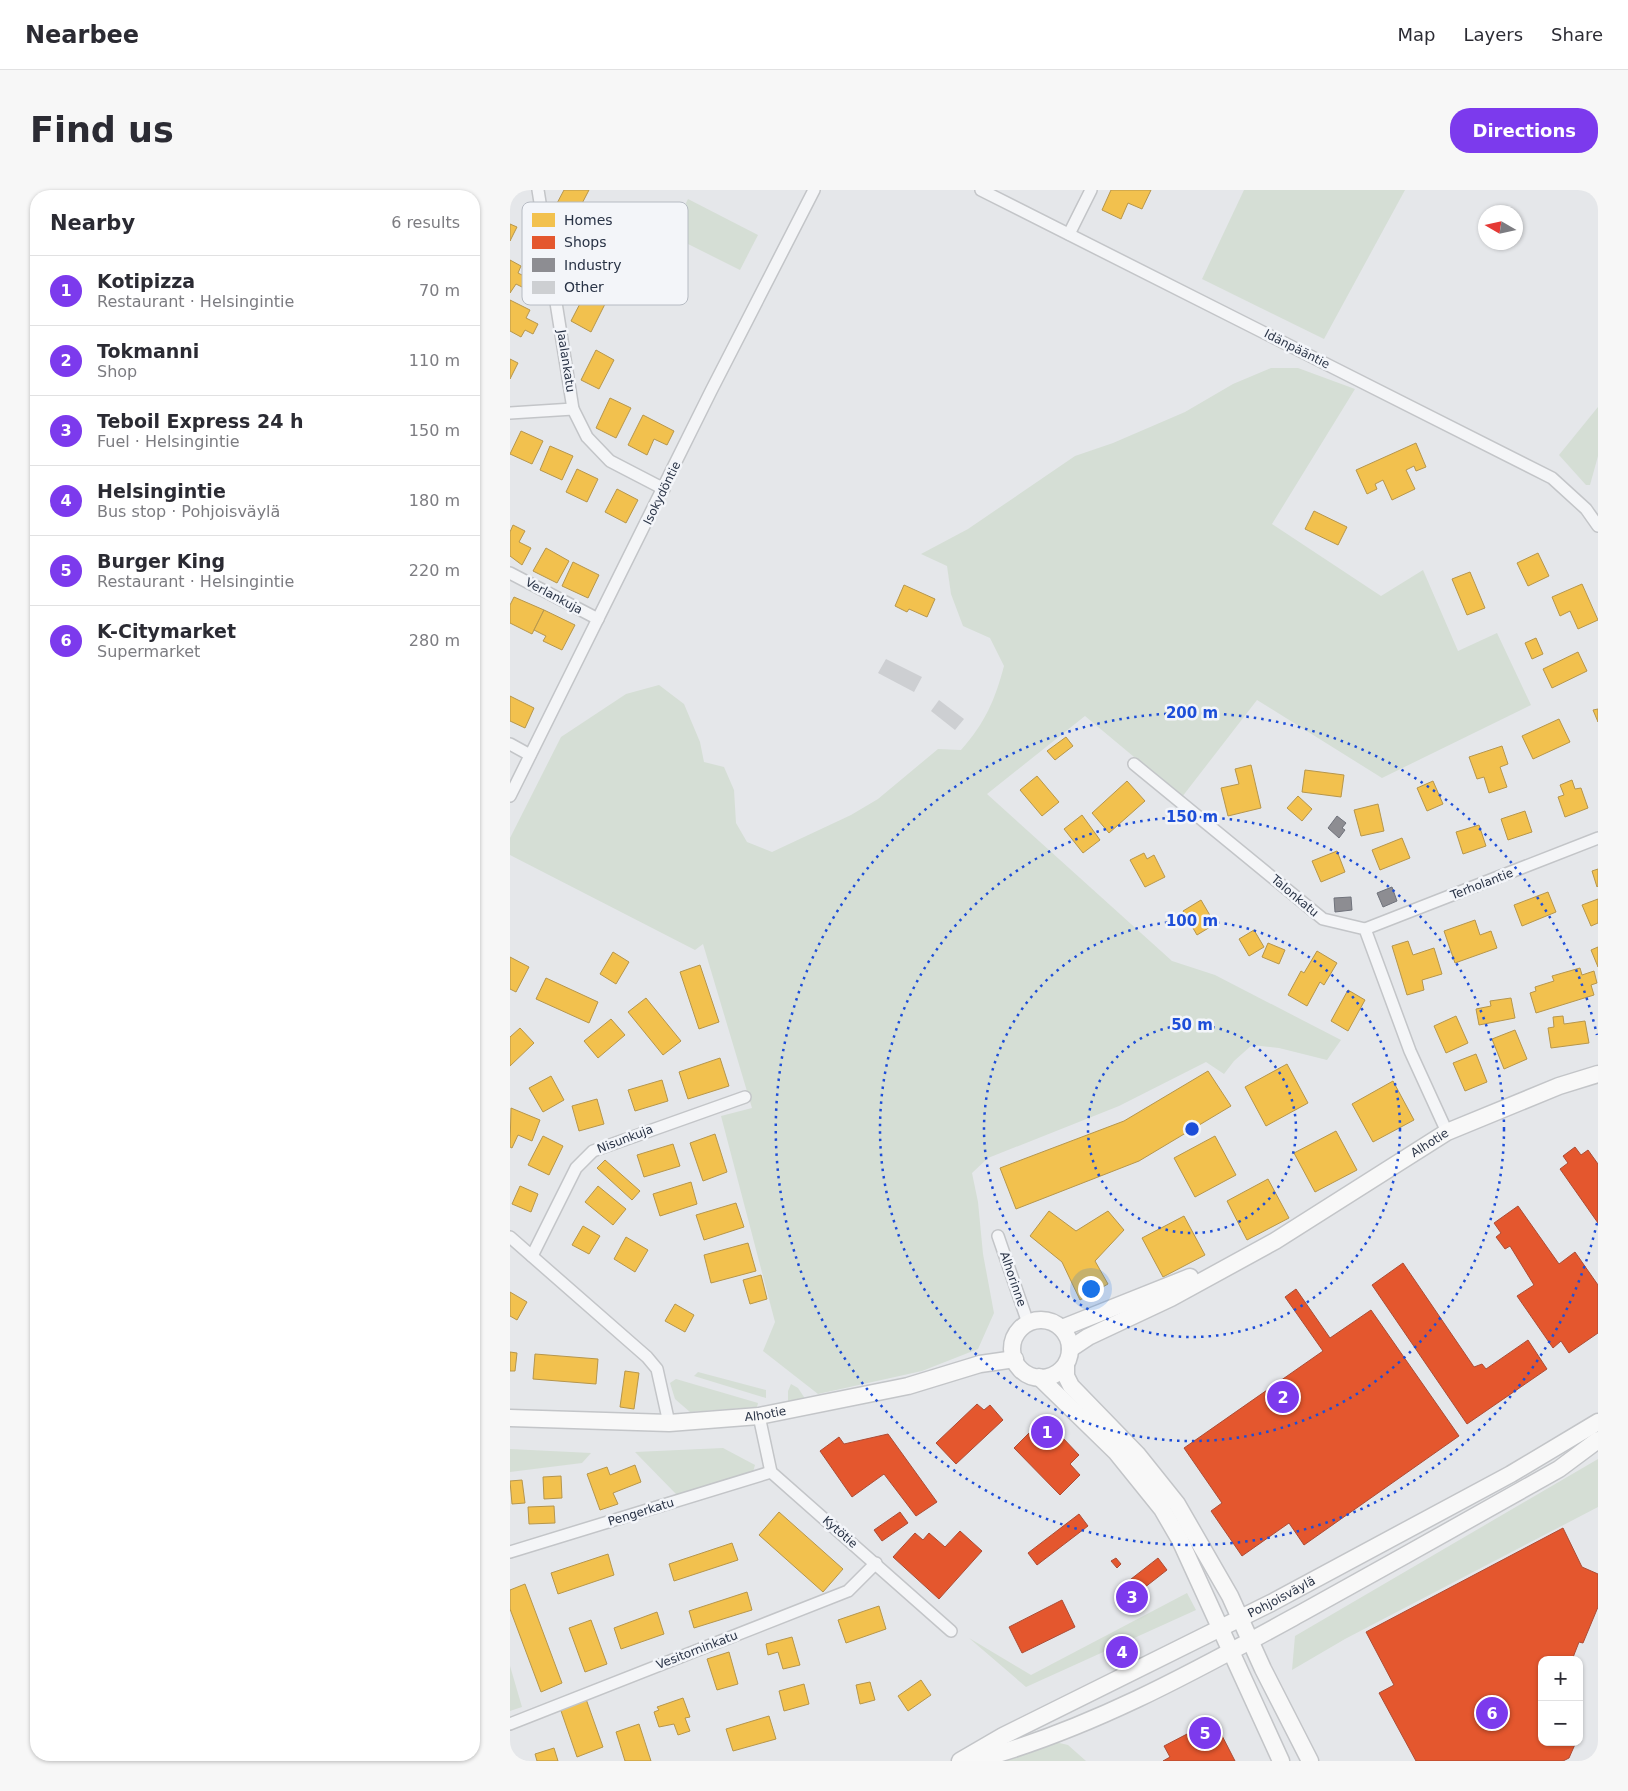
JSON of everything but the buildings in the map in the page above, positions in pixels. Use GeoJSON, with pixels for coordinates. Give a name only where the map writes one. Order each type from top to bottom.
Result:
{"type":"FeatureCollection","features":[{"type":"Feature","properties":{"kind":"street","name":"Isokydöntie"},"geometry":{"type":"LineString","coordinates":[[510,796],[664,490],[711,391],[814,190]]}},
{"type":"Feature","properties":{"kind":"street","name":"Idänpääntie"},"geometry":{"type":"LineString","coordinates":[[981,190],[1552,478],[1586,509],[1598,526]]}},
{"type":"Feature","properties":{"kind":"street"},"geometry":{"type":"LineString","coordinates":[[1069,234],[1091,190]]}},
{"type":"Feature","properties":{"kind":"street","name":"Jaalankatu"},"geometry":{"type":"LineString","coordinates":[[556,305],[573,409],[587,437],[610,460],[664,490]]}},
{"type":"Feature","properties":{"kind":"street"},"geometry":{"type":"LineString","coordinates":[[510,413],[573,409]]}},
{"type":"Feature","properties":{"kind":"street","name":"Verlankuja"},"geometry":{"type":"LineString","coordinates":[[510,573],[598,619]]}},
{"type":"Feature","properties":{"kind":"street"},"geometry":{"type":"LineString","coordinates":[[510,744],[530,755]]}},
{"type":"Feature","properties":{"kind":"street","name":"Talonkatu"},"geometry":{"type":"LineString","coordinates":[[1134,764],[1323,920],[1365,929]]}},
{"type":"Feature","properties":{"kind":"street","name":"Terholantie"},"geometry":{"type":"LineString","coordinates":[[1365,929],[1598,838]]}},
{"type":"Feature","properties":{"kind":"street"},"geometry":{"type":"LineString","coordinates":[[1365,929],[1410,1051],[1447,1132]]}},
{"type":"Feature","properties":{"kind":"street","name":"Alhotie"},"geometry":{"type":"LineString","coordinates":[[1068,1357],[1088,1337],[1171,1298],[1275,1241],[1447,1132],[1558,1086],[1598,1074]]}},
{"type":"Feature","properties":{"kind":"street","name":"Nisunkuja"},"geometry":{"type":"LineString","coordinates":[[532,1256],[576,1168],[593,1151],[745,1097]]}},
{"type":"Feature","properties":{"kind":"street","name":"Alhorinne"},"geometry":{"type":"LineString","coordinates":[[998,1236],[1028,1323]]}},
{"type":"Feature","properties":{"kind":"street"},"geometry":{"type":"LineString","coordinates":[[510,1237],[647,1357],[657,1369],[669,1423]]}},
{"type":"Feature","properties":{"kind":"street","name":"Alhotie"},"geometry":{"type":"LineString","coordinates":[[1062,1328],[1275,1241]]}},
{"type":"Feature","properties":{"kind":"street"},"geometry":{"type":"LineString","coordinates":[[1068,1357],[1058,1372],[1047,1377],[1038,1377],[1023,1371],[1015,1359],[1014,1338],[1020,1328],[1028,1323],[1046,1320],[1062,1328],[1068,1338],[1068,1357],[1066,1376],[1071,1386],[1137,1454],[1177,1504],[1241,1618],[1250,1641],[1310,1761]]}},
{"type":"Feature","properties":{"kind":"street","name":"Alhotie"},"geometry":{"type":"LineString","coordinates":[[510,1418],[669,1423],[759,1416],[908,1386],[980,1364],[1015,1359]]}},
{"type":"Feature","properties":{"kind":"street"},"geometry":{"type":"LineString","coordinates":[[1038,1377],[1116,1452],[1162,1509],[1180,1540],[1281,1761]]}},
{"type":"Feature","properties":{"kind":"street"},"geometry":{"type":"LineString","coordinates":[[759,1416],[771,1472]]}},
{"type":"Feature","properties":{"kind":"street","name":"Pohjoisväylä"},"geometry":{"type":"LineString","coordinates":[[960,1761],[1003,1736],[1241,1618],[1511,1474],[1598,1422]]}},
{"type":"Feature","properties":{"kind":"street","name":"Pohjoisväylä"},"geometry":{"type":"LineString","coordinates":[[972,1761],[1007,1752],[1070,1729],[1230,1653],[1558,1469],[1598,1440]]}},
{"type":"Feature","properties":{"kind":"street","name":"Pengerkatu"},"geometry":{"type":"LineString","coordinates":[[510,1552],[771,1472]]}},
{"type":"Feature","properties":{"kind":"street","name":"Kytötie"},"geometry":{"type":"LineString","coordinates":[[771,1472],[952,1631]]}},
{"type":"Feature","properties":{"kind":"street","name":"Vesitorninkatu"},"geometry":{"type":"LineString","coordinates":[[510,1724],[848,1591],[876,1563]]}},
{"type":"Feature","properties":{"kind":"shaded area"},"geometry":{"type":"Polygon","coordinates":[[[1244,190],[1405,190],[1324,339],[1202,279],[1244,190]]]}},
{"type":"Feature","properties":{"kind":"shaded area"},"geometry":{"type":"Polygon","coordinates":[[[688,199],[758,235],[740,270],[688,244],[688,199]]]}},
{"type":"Feature","properties":{"kind":"shaded area"},"geometry":{"type":"Polygon","coordinates":[[[1271,368],[1298,368],[1355,389],[1272,524],[1381,596],[1423,570],[1458,651],[1497,633],[1531,705],[1382,778],[1257,700],[1182,797],[1085,716],[987,794],[1172,961],[1215,975],[1341,1040],[1327,1060],[1279,1048],[1252,1045],[1234,1061],[1224,1074],[1206,1062],[1119,1106],[988,1158],[972,1173],[978,1202],[983,1254],[994,1313],[978,1349],[922,1371],[818,1394],[763,1351],[775,1322],[721,1116],[752,1108],[703,944],[695,950],[510,855],[510,838],[561,737],[626,694],[659,685],[684,704],[700,742],[704,762],[724,767],[734,790],[736,823],[747,842],[772,852],[851,815],[878,799],[938,749],[961,750],[983,721],[997,690],[1004,666],[990,638],[963,626],[951,594],[947,566],[921,554],[968,529],[1075,456],[1113,443],[1185,412],[1233,384],[1271,368]]]}},
{"type":"Feature","properties":{"kind":"shaded area"},"geometry":{"type":"Polygon","coordinates":[[[1598,407],[1598,456],[1590,485],[1586,485],[1559,455],[1598,407]]]}},
{"type":"Feature","properties":{"kind":"shaded area"},"geometry":{"type":"Polygon","coordinates":[[[698,1372],[766,1390],[766,1398],[694,1376],[698,1372]]]}},
{"type":"Feature","properties":{"kind":"shaded area"},"geometry":{"type":"Polygon","coordinates":[[[676,1379],[758,1403],[757,1407],[690,1412],[675,1399],[670,1383],[676,1379]]]}},
{"type":"Feature","properties":{"kind":"shaded area"},"geometry":{"type":"Polygon","coordinates":[[[791,1384],[798,1388],[804,1397],[803,1401],[788,1403],[788,1391],[791,1384]]]}},
{"type":"Feature","properties":{"kind":"shaded area"},"geometry":{"type":"Polygon","coordinates":[[[723,1448],[755,1465],[753,1472],[677,1495],[635,1452],[723,1448]]]}},
{"type":"Feature","properties":{"kind":"shaded area"},"geometry":{"type":"Polygon","coordinates":[[[510,1449],[591,1453],[582,1463],[510,1472],[510,1449]]]}},
{"type":"Feature","properties":{"kind":"shaded area"},"geometry":{"type":"Polygon","coordinates":[[[1598,1459],[1598,1507],[1345,1639],[1292,1670],[1295,1636],[1598,1459]]]}},
{"type":"Feature","properties":{"kind":"shaded area"},"geometry":{"type":"Polygon","coordinates":[[[1187,1593],[1196,1610],[1026,1687],[969,1638],[1031,1675],[1187,1593]]]}},
{"type":"Feature","properties":{"kind":"shaded area"},"geometry":{"type":"Polygon","coordinates":[[[510,1666],[522,1707],[510,1711],[510,1666]]]}},
{"type":"Feature","properties":{"kind":"shaded area"},"geometry":{"type":"Polygon","coordinates":[[[1055,1742],[1068,1745],[1086,1761],[1002,1761],[1055,1742]]]}},
{"type":"Feature","properties":{"kind":"place","name":"Tokmanni"},"geometry":{"type":"Point","coordinates":[1283,1397]}},
{"type":"Feature","properties":{"kind":"place","name":"Kotipizza"},"geometry":{"type":"Point","coordinates":[1047,1432]}},
{"type":"Feature","properties":{"kind":"place","name":"Teboil Express 24 h"},"geometry":{"type":"Point","coordinates":[1132,1597]}},
{"type":"Feature","properties":{"kind":"place","name":"Helsingintie"},"geometry":{"type":"Point","coordinates":[1122,1652]}},
{"type":"Feature","properties":{"kind":"place","name":"K-Citymarket"},"geometry":{"type":"Point","coordinates":[1492,1713]}},
{"type":"Feature","properties":{"kind":"place","name":"Burger King"},"geometry":{"type":"Point","coordinates":[1205,1733]}}]}
